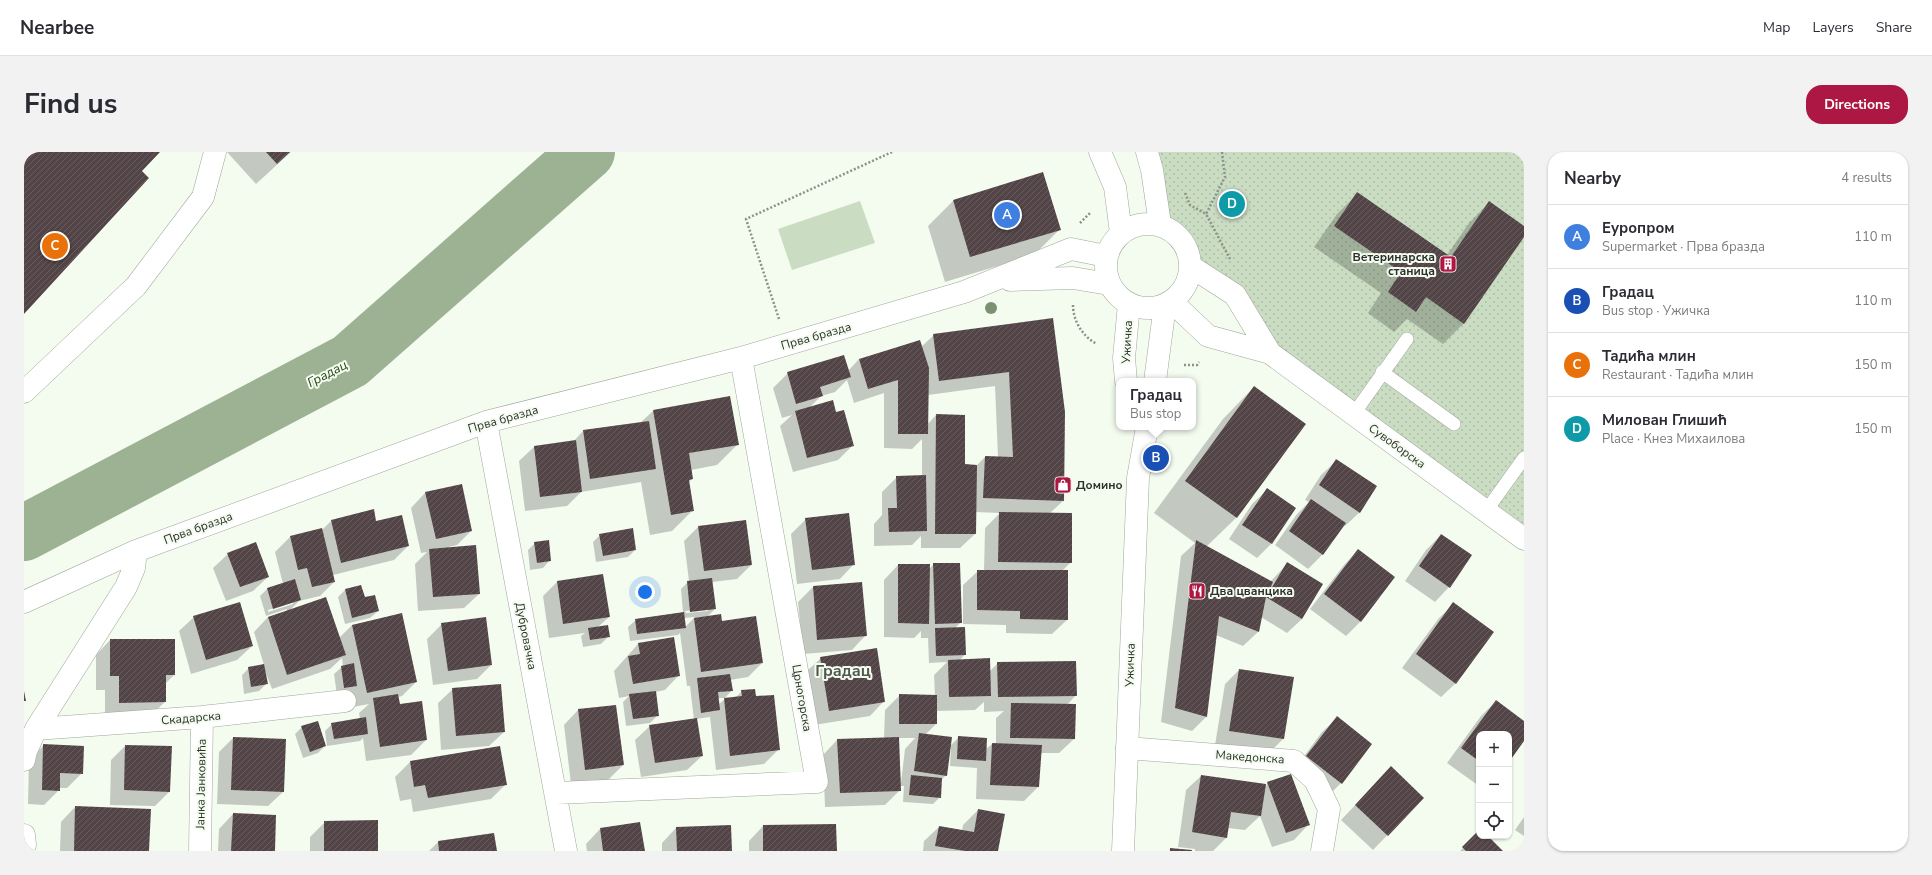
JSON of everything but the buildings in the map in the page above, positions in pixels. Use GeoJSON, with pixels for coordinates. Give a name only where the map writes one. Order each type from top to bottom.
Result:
{"type":"FeatureCollection","features":[{"type":"Feature","properties":{"kind":"street"},"geometry":{"type":"LineString","coordinates":[[24,392],[136,286],[203,197],[215,152]]}},
{"type":"Feature","properties":{"kind":"street"},"geometry":{"type":"LineString","coordinates":[[1100,152],[1115,187],[1121,233]]}},
{"type":"Feature","properties":{"kind":"street"},"geometry":{"type":"LineString","coordinates":[[1147,152],[1152,170],[1160,224]]}},
{"type":"Feature","properties":{"kind":"street"},"geometry":{"type":"LineString","coordinates":[[1146,223],[1160,224],[1172,231],[1182,240],[1189,252],[1190,266],[1188,280],[1182,292],[1168,303],[1153,308],[1141,308],[1129,304],[1118,295],[1109,284],[1106,270],[1106,256],[1112,243],[1121,233],[1133,226],[1146,223]]}},
{"type":"Feature","properties":{"kind":"street","name":"Прва бразда"},"geometry":{"type":"LineString","coordinates":[[24,602],[136,551],[486,422],[741,358],[964,292],[1071,249],[1106,256]]}},
{"type":"Feature","properties":{"kind":"street","name":"Сувоборска"},"geometry":{"type":"LineString","coordinates":[[1190,266],[1235,295],[1270,353]]}},
{"type":"Feature","properties":{"kind":"street","name":"Прва бразда"},"geometry":{"type":"LineString","coordinates":[[996,280],[1073,278],[1109,284]]}},
{"type":"Feature","properties":{"kind":"street"},"geometry":{"type":"LineString","coordinates":[[1156,378],[1168,303]]}},
{"type":"Feature","properties":{"kind":"street","name":"Сувоборска"},"geometry":{"type":"LineString","coordinates":[[1168,303],[1208,336],[1270,353],[1524,539]]}},
{"type":"Feature","properties":{"kind":"street","name":"Ужичка"},"geometry":{"type":"LineString","coordinates":[[1126,378],[1124,358],[1129,304]]}},
{"type":"Feature","properties":{"kind":"street","name":"Црногорска"},"geometry":{"type":"LineString","coordinates":[[556,793],[817,782],[741,358]]}},
{"type":"Feature","properties":{"kind":"street","name":"Дубровачка"},"geometry":{"type":"LineString","coordinates":[[486,422],[566,851]]}},
{"type":"Feature","properties":{"kind":"street","name":"Ужичка"},"geometry":{"type":"LineString","coordinates":[[1132,430],[1138,478]]}},
{"type":"Feature","properties":{"kind":"street","name":"Ужичка"},"geometry":{"type":"LineString","coordinates":[[1123,851],[1138,478],[1146,430]]}},
{"type":"Feature","properties":{"kind":"street"},"geometry":{"type":"LineString","coordinates":[[24,760],[26,751],[36,729],[126,587],[134,568],[136,551]]}},
{"type":"Feature","properties":{"kind":"street","name":"Скадарска"},"geometry":{"type":"LineString","coordinates":[[36,729],[202,717],[345,701]]}},
{"type":"Feature","properties":{"kind":"street","name":"Јанка Јанковића"},"geometry":{"type":"LineString","coordinates":[[200,851],[202,717]]}},
{"type":"Feature","properties":{"kind":"street","name":"Македонска"},"geometry":{"type":"LineString","coordinates":[[1127,748],[1294,761],[1315,780],[1329,808],[1322,851]]}},
{"type":"Feature","properties":{"kind":"lane"},"geometry":{"type":"LineString","coordinates":[[1353,415],[1382,372],[1407,339]]}},
{"type":"Feature","properties":{"kind":"lane"},"geometry":{"type":"LineString","coordinates":[[1382,372],[1454,424]]}},
{"type":"Feature","properties":{"kind":"lane"},"geometry":{"type":"LineString","coordinates":[[1486,511],[1524,458]]}},
{"type":"Feature","properties":{"kind":"path"},"geometry":{"type":"LineString","coordinates":[[776,310],[746,219],[892,152]]}},
{"type":"Feature","properties":{"kind":"path"},"geometry":{"type":"LineString","coordinates":[[1206,214],[1225,177],[1222,152]]}},
{"type":"Feature","properties":{"kind":"path"},"geometry":{"type":"LineString","coordinates":[[1183,190],[1190,205],[1206,214],[1231,260]]}},
{"type":"Feature","properties":{"kind":"green space"},"geometry":{"type":"Polygon","coordinates":[[[1147,152],[1524,152],[1524,539],[1270,353],[1235,295],[1190,266],[1187,251],[1181,240],[1173,232],[1160,224],[1147,152]]]}},
{"type":"Feature","properties":{"kind":"green space"},"geometry":{"type":"Polygon","coordinates":[[[860,201],[875,243],[792,270],[778,229],[860,201]]]}},
{"type":"Feature","properties":{"kind":"waterway","name":"Градац"},"geometry":{"type":"LineString","coordinates":[[24,533],[350,361],[587,152]]}},
{"type":"Feature","properties":{"kind":"place","name":"Милован Глишић"},"geometry":{"type":"Point","coordinates":[1232,204]}},
{"type":"Feature","properties":{"kind":"place","name":"Еуропром"},"geometry":{"type":"Point","coordinates":[1007,215]}},
{"type":"Feature","properties":{"kind":"place","name":"Тадића млин"},"geometry":{"type":"Point","coordinates":[55,246]}},
{"type":"Feature","properties":{"kind":"place","name":"Ветеринарска станица"},"geometry":{"type":"Point","coordinates":[1448,264]}},
{"type":"Feature","properties":{"kind":"place","name":"Градац"},"geometry":{"type":"Point","coordinates":[1156,458]}},
{"type":"Feature","properties":{"kind":"place","name":"Домино"},"geometry":{"type":"Point","coordinates":[1063,485]}},
{"type":"Feature","properties":{"kind":"place","name":"Два цванцика"},"geometry":{"type":"Point","coordinates":[1197,591]}},
{"type":"Feature","properties":{"kind":"district","name":"Градац"},"geometry":{"type":"Point","coordinates":[843,670]}}]}
